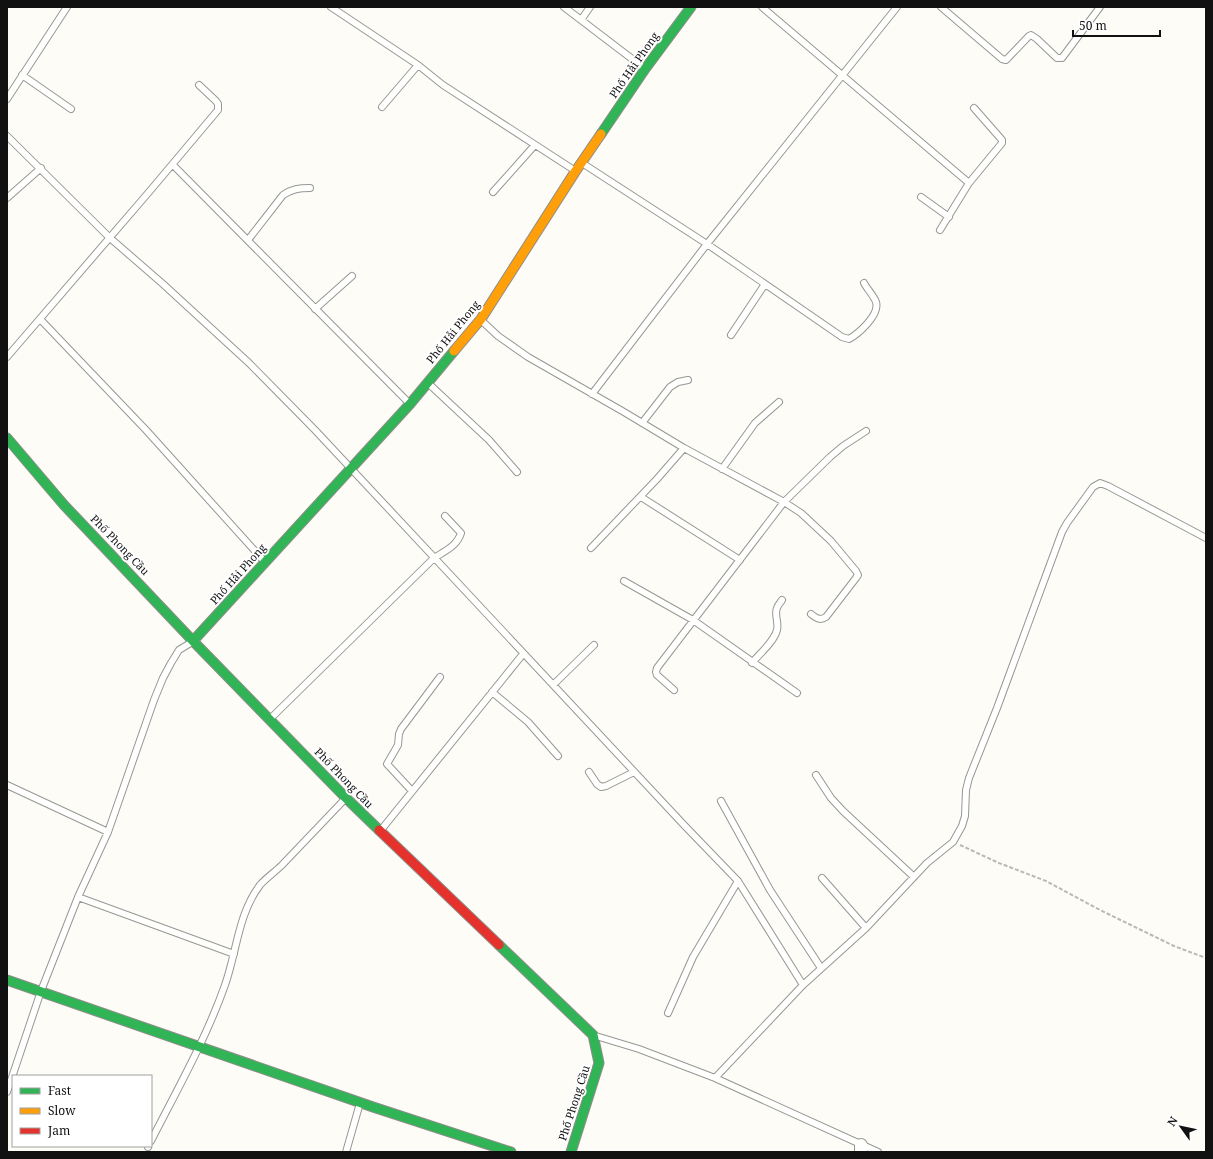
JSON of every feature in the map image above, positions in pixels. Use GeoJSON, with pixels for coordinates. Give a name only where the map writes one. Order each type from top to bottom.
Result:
{"type":"FeatureCollection","features":[{"type":"Feature","properties":{"kind":"street","name":"Phố Hải Phong"},"geometry":{"type":"LineString","coordinates":[[193,641],[410,404],[478,322],[575,172],[645,69],[692,7]]}},
{"type":"Feature","properties":{"kind":"street","name":"Phố Phong Cầu"},"geometry":{"type":"LineString","coordinates":[[7,439],[64,505],[193,641],[346,798],[593,1035],[599,1063],[571,1152]]}},
{"type":"Feature","properties":{"kind":"street"},"geometry":{"type":"LineString","coordinates":[[7,980],[360,1102],[511,1152]]}},
{"type":"Feature","properties":{"kind":"lane"},"geometry":{"type":"LineString","coordinates":[[7,99],[67,7]]}},
{"type":"Feature","properties":{"kind":"lane"},"geometry":{"type":"LineString","coordinates":[[331,7],[418,64],[443,85],[575,172]]}},
{"type":"Feature","properties":{"kind":"lane"},"geometry":{"type":"LineString","coordinates":[[564,7],[645,69]]}},
{"type":"Feature","properties":{"kind":"lane"},"geometry":{"type":"LineString","coordinates":[[581,20],[590,7]]}},
{"type":"Feature","properties":{"kind":"lane"},"geometry":{"type":"LineString","coordinates":[[762,7],[969,183]]}},
{"type":"Feature","properties":{"kind":"lane"},"geometry":{"type":"LineString","coordinates":[[592,394],[707,244],[897,7]]}},
{"type":"Feature","properties":{"kind":"lane"},"geometry":{"type":"LineString","coordinates":[[941,7],[1002,59],[1006,60],[1031,35],[1058,58],[1062,58],[1100,7]]}},
{"type":"Feature","properties":{"kind":"lane"},"geometry":{"type":"LineString","coordinates":[[382,107],[418,64]]}},
{"type":"Feature","properties":{"kind":"lane"},"geometry":{"type":"LineString","coordinates":[[22,75],[71,109]]}},
{"type":"Feature","properties":{"kind":"lane"},"geometry":{"type":"LineString","coordinates":[[7,357],[218,110],[218,104],[216,101],[199,85]]}},
{"type":"Feature","properties":{"kind":"lane"},"geometry":{"type":"LineString","coordinates":[[940,230],[969,183],[1002,143],[1002,140],[974,108]]}},
{"type":"Feature","properties":{"kind":"lane"},"geometry":{"type":"LineString","coordinates":[[7,136],[110,238],[163,284],[249,363],[315,430],[523,654],[738,881],[805,983]]}},
{"type":"Feature","properties":{"kind":"lane"},"geometry":{"type":"LineString","coordinates":[[493,192],[534,146]]}},
{"type":"Feature","properties":{"kind":"lane"},"geometry":{"type":"LineString","coordinates":[[582,163],[707,244],[842,337],[849,339],[858,332],[875,313],[877,307],[876,301],[864,284]]}},
{"type":"Feature","properties":{"kind":"lane"},"geometry":{"type":"LineString","coordinates":[[173,164],[410,404]]}},
{"type":"Feature","properties":{"kind":"lane"},"geometry":{"type":"LineString","coordinates":[[7,198],[40,168]]}},
{"type":"Feature","properties":{"kind":"lane"},"geometry":{"type":"LineString","coordinates":[[248,240],[283,195],[290,190],[310,188]]}},
{"type":"Feature","properties":{"kind":"lane"},"geometry":{"type":"LineString","coordinates":[[921,197],[949,217]]}},
{"type":"Feature","properties":{"kind":"lane"},"geometry":{"type":"LineString","coordinates":[[315,308],[352,276]]}},
{"type":"Feature","properties":{"kind":"lane"},"geometry":{"type":"LineString","coordinates":[[731,335],[765,284]]}},
{"type":"Feature","properties":{"kind":"lane"},"geometry":{"type":"LineString","coordinates":[[40,319],[146,430],[265,562]]}},
{"type":"Feature","properties":{"kind":"lane"},"geometry":{"type":"LineString","coordinates":[[478,322],[528,357],[684,448],[784,502],[801,513],[842,554],[858,574],[826,617],[823,619],[818,619],[811,614]]}},
{"type":"Feature","properties":{"kind":"lane"},"geometry":{"type":"LineString","coordinates":[[642,423],[670,387],[678,382],[688,380]]}},
{"type":"Feature","properties":{"kind":"lane"},"geometry":{"type":"LineString","coordinates":[[428,383],[489,440],[517,472]]}},
{"type":"Feature","properties":{"kind":"lane"},"geometry":{"type":"LineString","coordinates":[[722,469],[755,423],[779,402]]}},
{"type":"Feature","properties":{"kind":"lane"},"geometry":{"type":"LineString","coordinates":[[674,690],[657,675],[657,668],[784,502],[830,457],[843,446],[866,431]]}},
{"type":"Feature","properties":{"kind":"lane"},"geometry":{"type":"LineString","coordinates":[[591,548],[641,497],[684,448]]}},
{"type":"Feature","properties":{"kind":"lane"},"geometry":{"type":"LineString","coordinates":[[715,1078],[805,983],[866,928],[927,863],[953,842],[962,826],[965,816],[966,790],[970,778],[1008,681],[1062,532],[1093,487],[1100,483],[1108,486],[1206,538]]}},
{"type":"Feature","properties":{"kind":"lane"},"geometry":{"type":"LineString","coordinates":[[641,497],[740,560]]}},
{"type":"Feature","properties":{"kind":"lane"},"geometry":{"type":"LineString","coordinates":[[270,719],[434,558],[459,540],[461,533],[446,516]]}},
{"type":"Feature","properties":{"kind":"lane"},"geometry":{"type":"LineString","coordinates":[[624,581],[693,620],[796,693]]}},
{"type":"Feature","properties":{"kind":"lane"},"geometry":{"type":"LineString","coordinates":[[752,663],[772,639],[777,630],[778,623],[776,609],[782,600]]}},
{"type":"Feature","properties":{"kind":"lane"},"geometry":{"type":"LineString","coordinates":[[7,1092],[9,1082],[41,991],[78,896],[108,832],[163,678],[179,650],[193,641]]}},
{"type":"Feature","properties":{"kind":"lane"},"geometry":{"type":"LineString","coordinates":[[553,685],[594,645]]}},
{"type":"Feature","properties":{"kind":"lane"},"geometry":{"type":"LineString","coordinates":[[380,831],[523,654]]}},
{"type":"Feature","properties":{"kind":"lane"},"geometry":{"type":"LineString","coordinates":[[412,791],[388,764],[398,745],[401,729],[440,677]]}},
{"type":"Feature","properties":{"kind":"lane"},"geometry":{"type":"LineString","coordinates":[[492,692],[528,722],[558,756]]}},
{"type":"Feature","properties":{"kind":"lane"},"geometry":{"type":"LineString","coordinates":[[589,772],[597,784],[601,787],[634,772]]}},
{"type":"Feature","properties":{"kind":"lane"},"geometry":{"type":"LineString","coordinates":[[816,775],[842,811],[914,877]]}},
{"type":"Feature","properties":{"kind":"lane"},"geometry":{"type":"LineString","coordinates":[[7,785],[108,832]]}},
{"type":"Feature","properties":{"kind":"lane"},"geometry":{"type":"LineString","coordinates":[[152,1138],[200,1046],[225,984],[234,954],[240,923],[250,901],[260,885],[276,871],[346,798]]}},
{"type":"Feature","properties":{"kind":"lane"},"geometry":{"type":"LineString","coordinates":[[721,801],[770,890],[819,971]]}},
{"type":"Feature","properties":{"kind":"lane"},"geometry":{"type":"LineString","coordinates":[[822,878],[866,928]]}},
{"type":"Feature","properties":{"kind":"lane"},"geometry":{"type":"LineString","coordinates":[[668,1013],[693,957],[738,881]]}},
{"type":"Feature","properties":{"kind":"lane"},"geometry":{"type":"LineString","coordinates":[[78,896],[234,954]]}},
{"type":"Feature","properties":{"kind":"lane"},"geometry":{"type":"LineString","coordinates":[[593,1035],[639,1049],[715,1078],[868,1150]]}},
{"type":"Feature","properties":{"kind":"lane"},"geometry":{"type":"LineString","coordinates":[[346,1152],[360,1102]]}},
{"type":"Feature","properties":{"kind":"path"},"geometry":{"type":"LineString","coordinates":[[953,842],[999,863],[1046,881],[1106,914],[1174,946],[1206,958]]}},
{"type":"Feature","properties":{"kind":"traffic: fast"},"geometry":{"type":"LineString","coordinates":[[601,134],[645,69],[691,7]]}},
{"type":"Feature","properties":{"kind":"traffic: fast"},"geometry":{"type":"LineString","coordinates":[[193,641],[410,404],[454,351]]}},
{"type":"Feature","properties":{"kind":"traffic: fast"},"geometry":{"type":"LineString","coordinates":[[7,438],[64,505],[193,641],[379,830]]}},
{"type":"Feature","properties":{"kind":"traffic: fast"},"geometry":{"type":"LineString","coordinates":[[499,945],[593,1035],[599,1063],[571,1152]]}},
{"type":"Feature","properties":{"kind":"traffic: fast"},"geometry":{"type":"LineString","coordinates":[[7,980],[373,1107],[511,1152]]}},
{"type":"Feature","properties":{"kind":"traffic: slow"},"geometry":{"type":"LineString","coordinates":[[454,351],[481,319],[601,134]]}},
{"type":"Feature","properties":{"kind":"traffic: jam"},"geometry":{"type":"LineString","coordinates":[[379,830],[499,945]]}}]}
